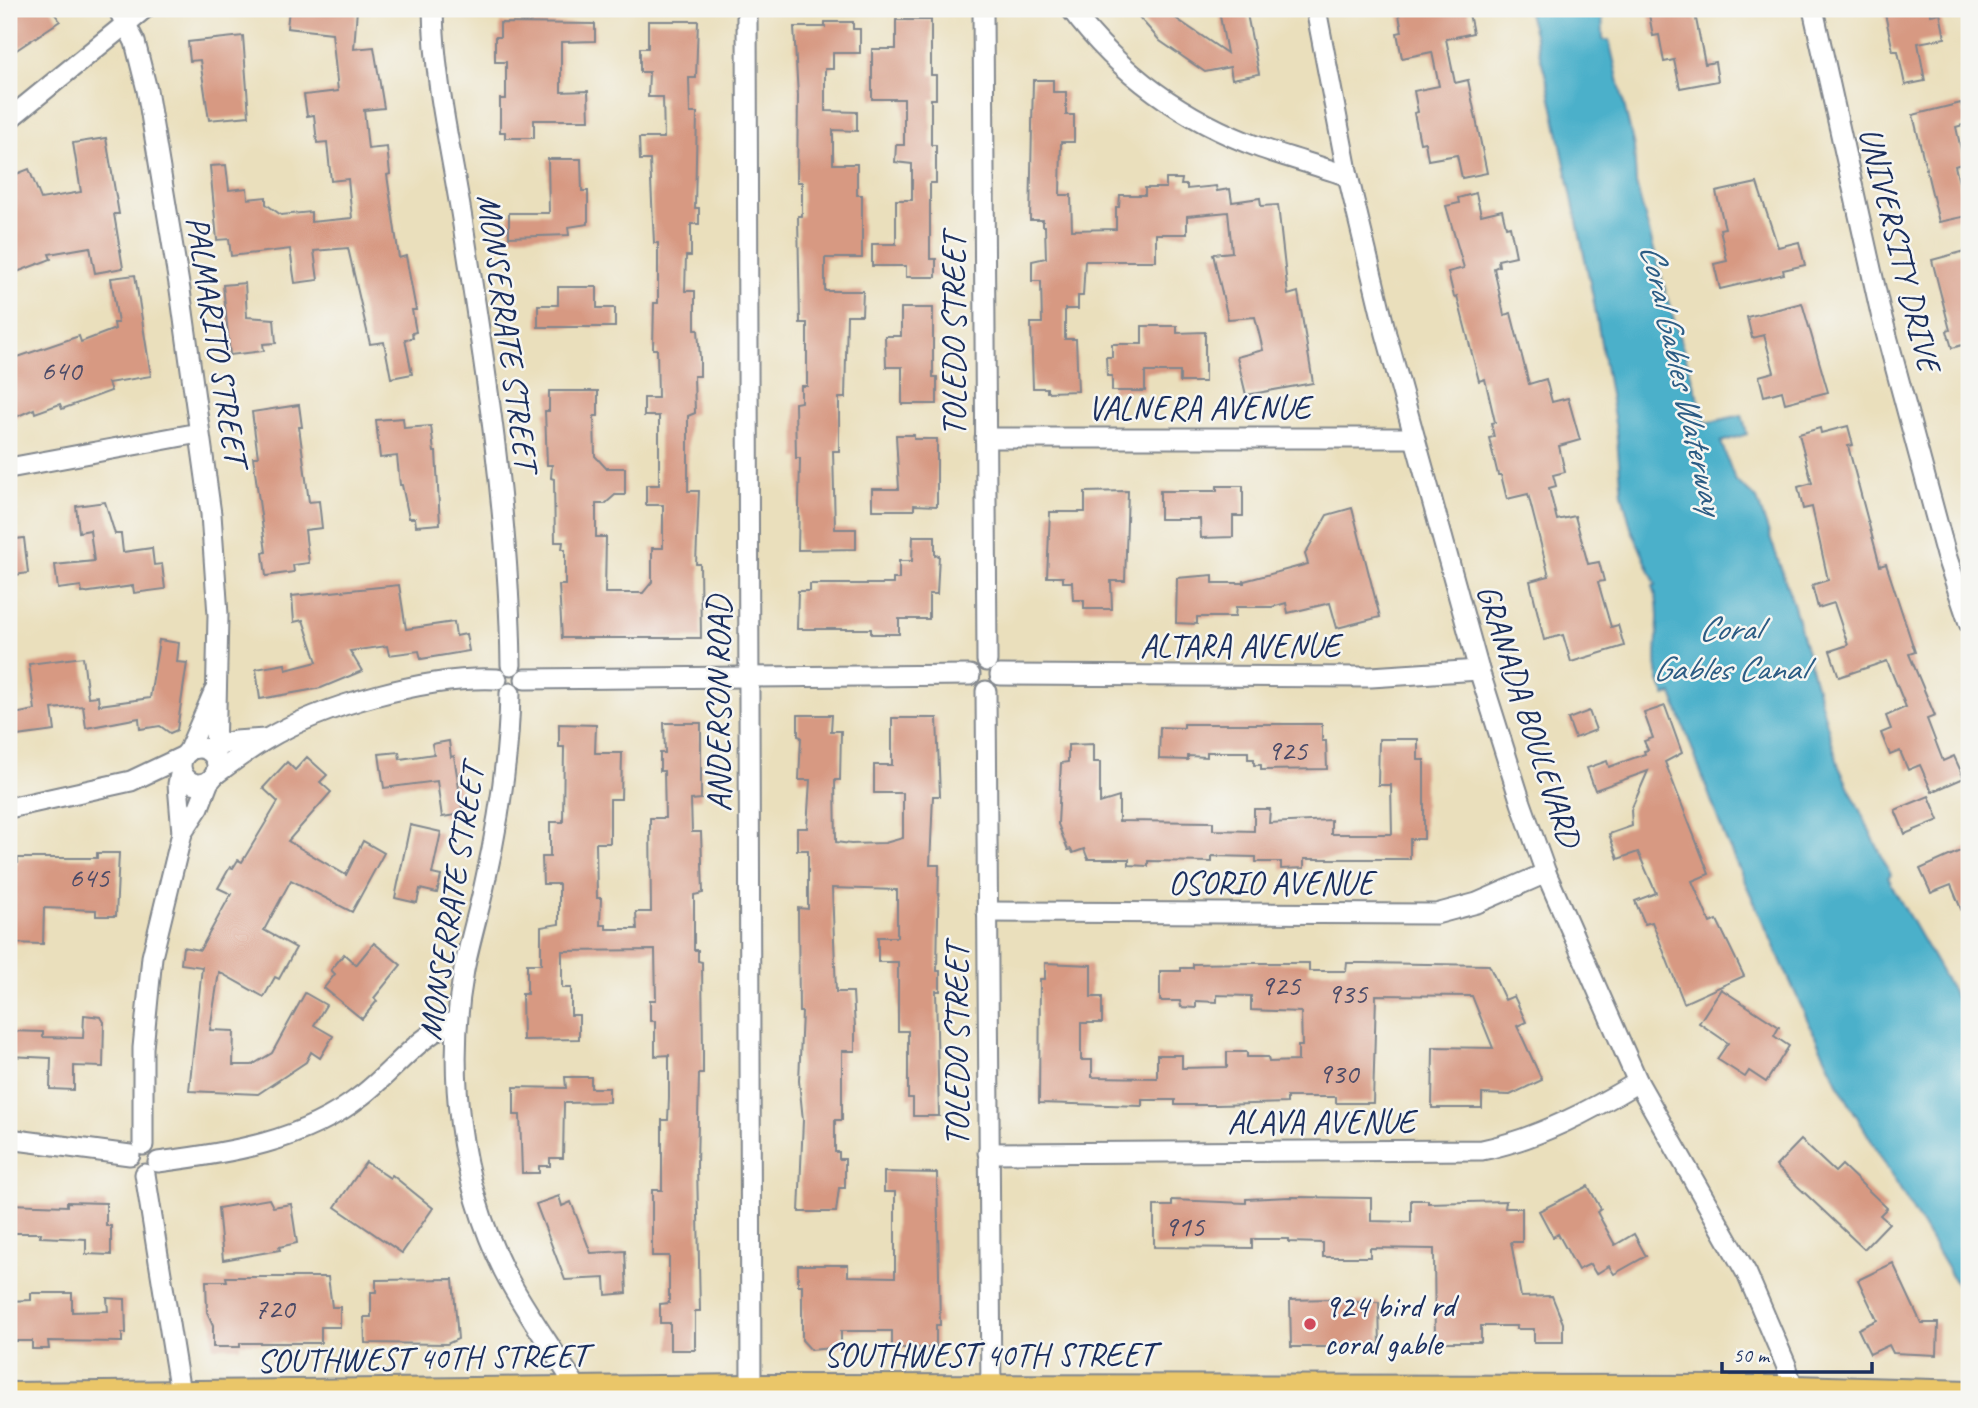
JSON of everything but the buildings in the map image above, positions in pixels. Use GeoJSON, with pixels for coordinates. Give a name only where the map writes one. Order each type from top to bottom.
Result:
{"type":"FeatureCollection","features":[{"type":"Feature","properties":{"kind":"main road","name":"SOUTHWEST 40TH STREET"},"geometry":{"type":"LineString","coordinates":[[9,1395],[437,1395],[577,1388],[751,1393],[1969,1393]]}},
{"type":"Feature","properties":{"kind":"street"},"geometry":{"type":"LineString","coordinates":[[9,119],[122,16],[144,9]]}},
{"type":"Feature","properties":{"kind":"street","name":"MONSERRATE STREET"},"geometry":{"type":"LineString","coordinates":[[433,9],[439,71],[483,351],[501,524],[511,665]]}},
{"type":"Feature","properties":{"kind":"street","name":"ANDERSON ROAD"},"geometry":{"type":"LineString","coordinates":[[747,9],[751,1393]]}},
{"type":"Feature","properties":{"kind":"street","name":"TOLEDO STREET"},"geometry":{"type":"LineString","coordinates":[[983,9],[985,438],[994,668]]}},
{"type":"Feature","properties":{"kind":"street"},"geometry":{"type":"LineString","coordinates":[[1071,9],[1124,68],[1173,106],[1235,137],[1348,176]]}},
{"type":"Feature","properties":{"kind":"street","name":"GRANADA BOULEVARD"},"geometry":{"type":"LineString","coordinates":[[1316,9],[1348,176],[1414,438],[1479,670],[1521,803],[1546,873],[1638,1082],[1747,1274],[1794,1394]]}},
{"type":"Feature","properties":{"kind":"street","name":"UNIVERSITY DRIVE"},"geometry":{"type":"LineString","coordinates":[[1813,9],[1881,314],[1946,555],[1969,623]]}},
{"type":"Feature","properties":{"kind":"street","name":"PALMARITO STREET"},"geometry":{"type":"LineString","coordinates":[[122,16],[141,61],[147,90],[215,549],[218,615],[216,688],[165,894],[151,968],[137,1150]]}},
{"type":"Feature","properties":{"kind":"street"},"geometry":{"type":"LineString","coordinates":[[9,468],[199,433]]}},
{"type":"Feature","properties":{"kind":"street","name":"VALNERA AVENUE"},"geometry":{"type":"LineString","coordinates":[[985,438],[1414,438]]}},
{"type":"Feature","properties":{"kind":"street"},"geometry":{"type":"LineString","coordinates":[[975,664],[994,668],[998,684],[986,691],[976,688],[970,675],[975,664]]}},
{"type":"Feature","properties":{"kind":"street"},"geometry":{"type":"LineString","coordinates":[[131,780],[199,765],[323,714],[383,694],[445,682],[503,686],[522,687],[525,679],[519,667],[511,665],[499,671],[503,686]]}},
{"type":"Feature","properties":{"kind":"street","name":"ALTARA AVENUE"},"geometry":{"type":"LineString","coordinates":[[994,668],[1371,677],[1479,670]]}},
{"type":"Feature","properties":{"kind":"street"},"geometry":{"type":"LineString","coordinates":[[525,679],[970,675]]}},
{"type":"Feature","properties":{"kind":"street","name":"MONSERRATE STREET"},"geometry":{"type":"LineString","coordinates":[[503,686],[497,817],[464,969],[457,1020],[460,1106],[477,1202],[506,1273],[577,1388]]}},
{"type":"Feature","properties":{"kind":"street","name":"PALMARITO STREET"},"geometry":{"type":"LineString","coordinates":[[182,834],[199,807],[199,765],[216,688]]}},
{"type":"Feature","properties":{"kind":"street","name":"TOLEDO STREET"},"geometry":{"type":"LineString","coordinates":[[986,691],[990,1393]]}},
{"type":"Feature","properties":{"kind":"street"},"geometry":{"type":"LineString","coordinates":[[9,808],[199,765],[266,738]]}},
{"type":"Feature","properties":{"kind":"street","name":"OSORIO AVENUE"},"geometry":{"type":"LineString","coordinates":[[987,912],[1436,914],[1477,903],[1546,873]]}},
{"type":"Feature","properties":{"kind":"street"},"geometry":{"type":"LineString","coordinates":[[9,1139],[137,1150],[133,1168],[152,1168],[262,1144],[313,1125],[360,1098],[421,1040],[457,1020]]}},
{"type":"Feature","properties":{"kind":"street","name":"ALAVA AVENUE"},"geometry":{"type":"LineString","coordinates":[[988,1153],[1482,1150],[1511,1144],[1541,1132],[1638,1082]]}},
{"type":"Feature","properties":{"kind":"street"},"geometry":{"type":"LineString","coordinates":[[152,1168],[181,1396]]}},
{"type":"Feature","properties":{"kind":"water","name":"Coral Gables Canal"},"geometry":{"type":"Polygon","coordinates":[[[1527,9],[1602,9],[1603,40],[1609,40],[1634,147],[1636,184],[1666,294],[1706,423],[1742,415],[1747,434],[1721,442],[1735,480],[1757,499],[1794,606],[1839,767],[1891,875],[1888,877],[1894,890],[1969,1021],[1969,1305],[1843,1093],[1725,838],[1672,694],[1665,696],[1659,682],[1656,655],[1658,614],[1653,586],[1656,585],[1631,528],[1622,493],[1616,429],[1593,297],[1548,84],[1527,9]]]}},
{"type":"Feature","properties":{"kind":"place","name":"924 bird rd coral gable"},"geometry":{"type":"Point","coordinates":[1310,1324]}},
{"type":"Feature","properties":{"kind":"water label","name":"Coral Gables Waterway"},"geometry":{"type":"Point","coordinates":[1683,378]}}]}
